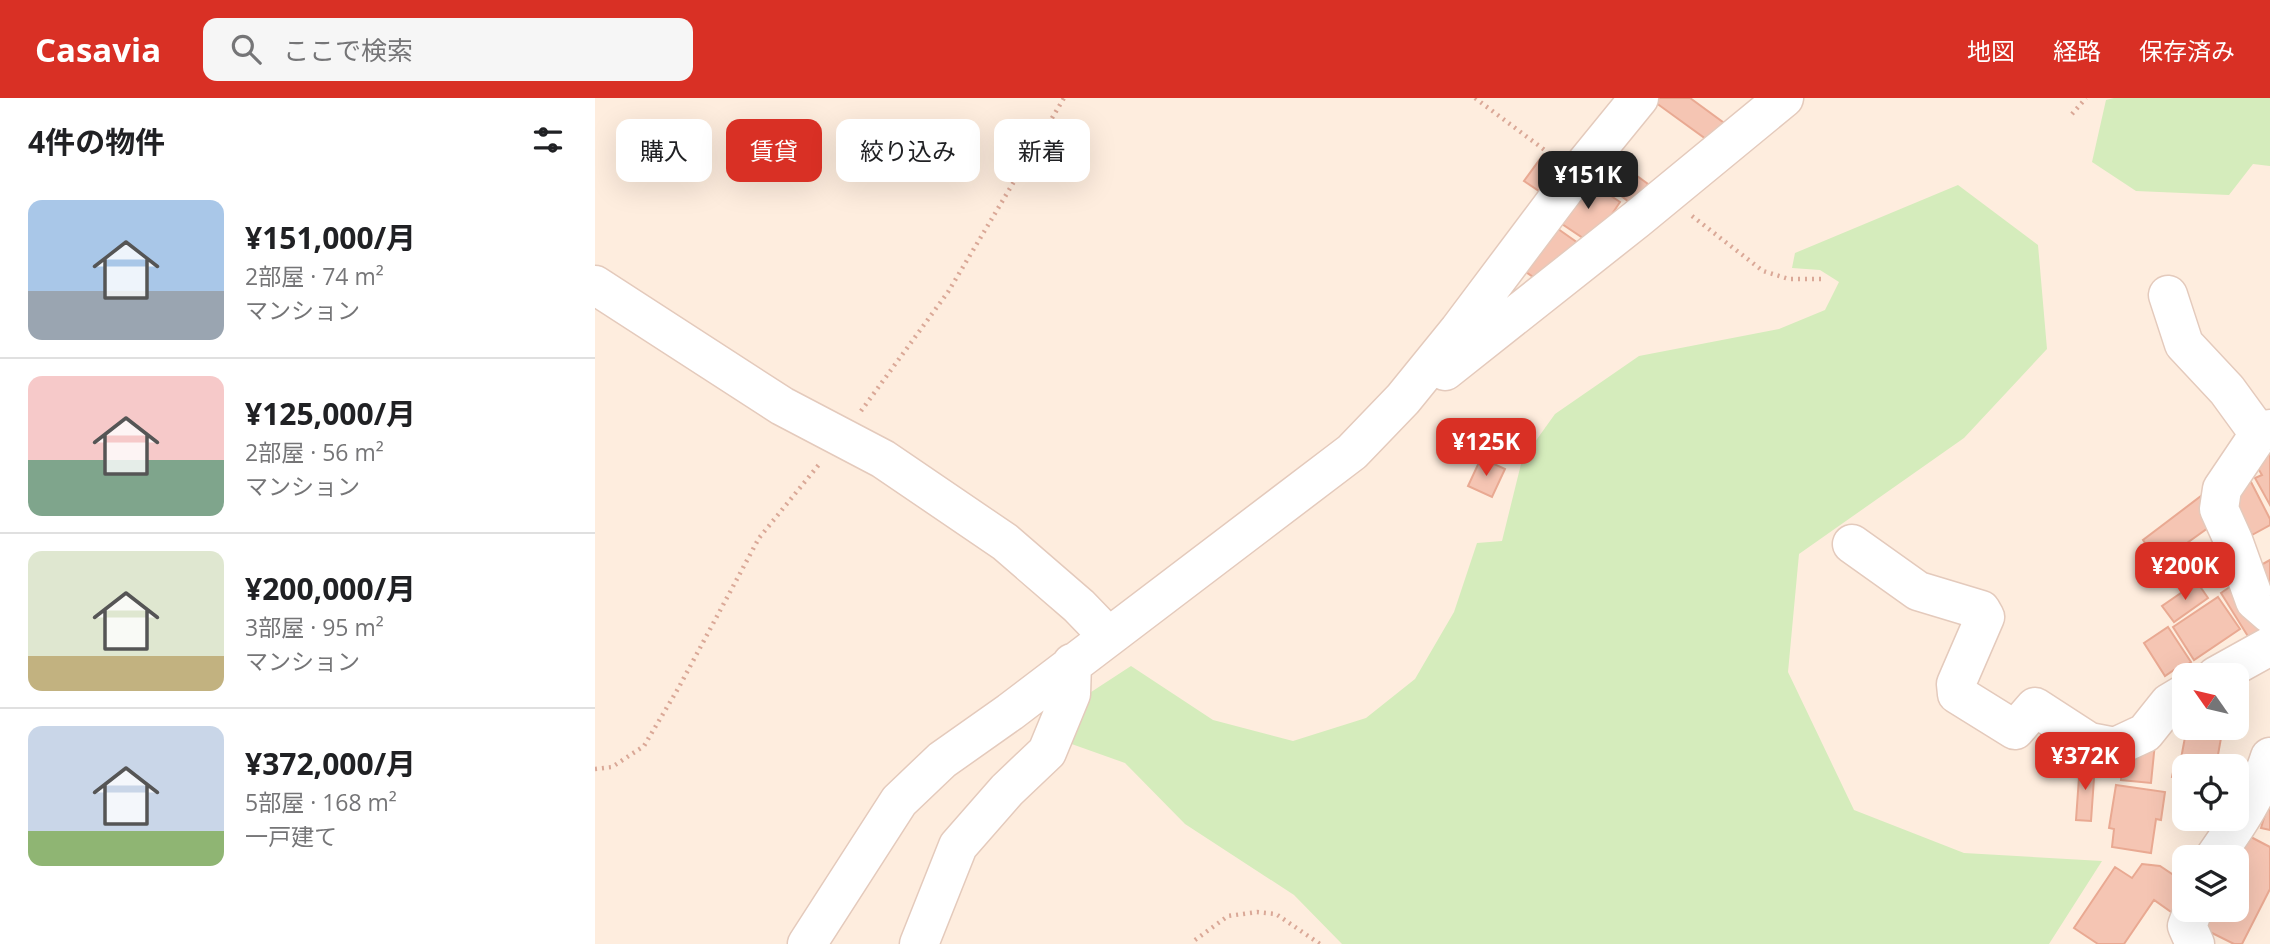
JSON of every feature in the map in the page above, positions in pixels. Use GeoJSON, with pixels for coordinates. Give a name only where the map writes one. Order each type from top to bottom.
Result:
{"type":"FeatureCollection","features":[{"type":"Feature","properties":{"kind":"street"},"geometry":{"type":"LineString","coordinates":[[807,944],[899,801],[941,760],[1010,712],[1352,452],[1425,372],[1576,174],[1639,98]]}},
{"type":"Feature","properties":{"kind":"street"},"geometry":{"type":"LineString","coordinates":[[1425,372],[1443,372],[1784,98]]}},
{"type":"Feature","properties":{"kind":"street"},"geometry":{"type":"LineString","coordinates":[[595,285],[782,406],[883,459],[1005,542],[1079,606],[1108,636]]}},
{"type":"Feature","properties":{"kind":"street"},"geometry":{"type":"LineString","coordinates":[[2168,295],[2184,344],[2265,431],[2222,489],[2219,509],[2255,601],[2270,614]]}},
{"type":"Feature","properties":{"kind":"street"},"geometry":{"type":"LineString","coordinates":[[1851,544],[1918,591],[1981,610],[1985,617],[1956,684],[1957,694],[2015,730],[2035,707],[2089,742],[2115,747],[2145,733],[2172,701]]}},
{"type":"Feature","properties":{"kind":"street"},"geometry":{"type":"LineString","coordinates":[[2239,663],[2270,646]]}},
{"type":"Feature","properties":{"kind":"street"},"geometry":{"type":"LineString","coordinates":[[919,944],[958,846],[1007,790],[1047,752],[1071,694],[1072,663]]}},
{"type":"Feature","properties":{"kind":"street"},"geometry":{"type":"LineString","coordinates":[[2223,845],[2247,811],[2270,757]]}},
{"type":"Feature","properties":{"kind":"street"},"geometry":{"type":"LineString","coordinates":[[2188,922],[2187,926],[2195,944]]}},
{"type":"Feature","properties":{"kind":"path"},"geometry":{"type":"LineString","coordinates":[[1475,98],[1576,174]]}},
{"type":"Feature","properties":{"kind":"path"},"geometry":{"type":"LineString","coordinates":[[2073,114],[2085,98]]}},
{"type":"Feature","properties":{"kind":"path"},"geometry":{"type":"LineString","coordinates":[[1666,195],[1763,271],[1789,279],[1822,279]]}},
{"type":"Feature","properties":{"kind":"path"},"geometry":{"type":"LineString","coordinates":[[1195,940],[1228,916],[1257,912],[1276,914],[1320,944]]}},
{"type":"Feature","properties":{"kind":"green space"},"geometry":{"type":"Polygon","coordinates":[[[2270,98],[2270,166],[2253,164],[2229,195],[2136,191],[2092,162],[2106,100],[2270,98]]]}},
{"type":"Feature","properties":{"kind":"green space"},"geometry":{"type":"Polygon","coordinates":[[[1958,185],[2038,245],[2047,349],[1964,438],[1799,554],[1788,672],[1854,810],[1964,853],[2102,861],[2049,944],[1342,944],[1294,895],[1185,824],[1125,763],[1066,742],[1085,696],[1131,666],[1213,720],[1293,741],[1366,718],[1415,679],[1454,612],[1477,543],[1502,541],[1522,460],[1555,414],[1639,356],[1779,329],[1825,310],[1839,282],[1820,270],[1792,268],[1795,253],[1958,185]]]}},
{"type":"Feature","properties":{"kind":"building"},"geometry":{"type":"Polygon","coordinates":[[[1690,98],[1731,128],[1717,147],[1652,100],[1690,98]]]}},
{"type":"Feature","properties":{"kind":"building"},"geometry":{"type":"Polygon","coordinates":[[[1607,154],[1648,184],[1633,205],[1611,188],[1616,182],[1608,176],[1600,187],[1589,179],[1607,154]]]}},
{"type":"Feature","properties":{"kind":"building"},"geometry":{"type":"Polygon","coordinates":[[[1543,155],[1563,169],[1545,195],[1524,181],[1543,155]]]}},
{"type":"Feature","properties":{"kind":"building"},"geometry":{"type":"Polygon","coordinates":[[[1584,178],[1620,202],[1592,244],[1556,220],[1584,178]]]}},
{"type":"Feature","properties":{"kind":"building"},"geometry":{"type":"Polygon","coordinates":[[[1551,224],[1578,243],[1548,287],[1520,268],[1551,224]]]}},
{"type":"Feature","properties":{"kind":"building"},"geometry":{"type":"Polygon","coordinates":[[[2270,451],[2270,505],[2255,478],[2262,475],[2253,460],[2270,451]]]}},
{"type":"Feature","properties":{"kind":"building"},"geometry":{"type":"Polygon","coordinates":[[[1481,458],[1505,469],[1492,497],[1468,486],[1481,458]]]}},
{"type":"Feature","properties":{"kind":"building"},"geometry":{"type":"Polygon","coordinates":[[[2251,482],[2270,519],[2270,525],[2252,535],[2230,493],[2251,482]]]}},
{"type":"Feature","properties":{"kind":"building"},"geometry":{"type":"Polygon","coordinates":[[[2201,496],[2219,520],[2159,563],[2143,540],[2201,496]]]}},
{"type":"Feature","properties":{"kind":"building"},"geometry":{"type":"Polygon","coordinates":[[[2270,560],[2270,593],[2250,571],[2270,560]]]}},
{"type":"Feature","properties":{"kind":"building"},"geometry":{"type":"Polygon","coordinates":[[[2240,580],[2269,626],[2249,638],[2221,593],[2240,580]]]}},
{"type":"Feature","properties":{"kind":"building"},"geometry":{"type":"Polygon","coordinates":[[[2197,582],[2208,598],[2174,622],[2162,606],[2197,582]]]}},
{"type":"Feature","properties":{"kind":"building"},"geometry":{"type":"Polygon","coordinates":[[[2218,597],[2240,629],[2194,660],[2173,627],[2218,597]]]}},
{"type":"Feature","properties":{"kind":"building"},"geometry":{"type":"Polygon","coordinates":[[[2168,627],[2191,662],[2172,663],[2172,671],[2165,676],[2144,643],[2168,627]]]}},
{"type":"Feature","properties":{"kind":"building"},"geometry":{"type":"Polygon","coordinates":[[[2184,740],[2221,740],[2218,754],[2182,754],[2184,740]]]}},
{"type":"Feature","properties":{"kind":"building"},"geometry":{"type":"Polygon","coordinates":[[[2155,743],[2151,783],[2121,780],[2124,748],[2155,743]]]}},
{"type":"Feature","properties":{"kind":"building"},"geometry":{"type":"Polygon","coordinates":[[[2080,763],[2095,764],[2091,821],[2076,820],[2080,763]]]}},
{"type":"Feature","properties":{"kind":"building"},"geometry":{"type":"Polygon","coordinates":[[[2116,785],[2165,792],[2161,820],[2156,819],[2151,853],[2112,847],[2114,829],[2109,828],[2116,785]]]}},
{"type":"Feature","properties":{"kind":"building"},"geometry":{"type":"Polygon","coordinates":[[[2270,798],[2270,830],[2261,828],[2270,798]]]}},
{"type":"Feature","properties":{"kind":"building"},"geometry":{"type":"Polygon","coordinates":[[[2245,834],[2270,847],[2270,889],[2242,944],[2234,944],[2198,926],[2200,922],[2249,922],[2249,845],[2241,845],[2245,834]]]}},
{"type":"Feature","properties":{"kind":"building"},"geometry":{"type":"Polygon","coordinates":[[[2142,864],[2160,866],[2172,874],[2172,913],[2154,900],[2124,944],[2098,944],[2074,928],[2115,867],[2132,878],[2142,864]]]}}]}
